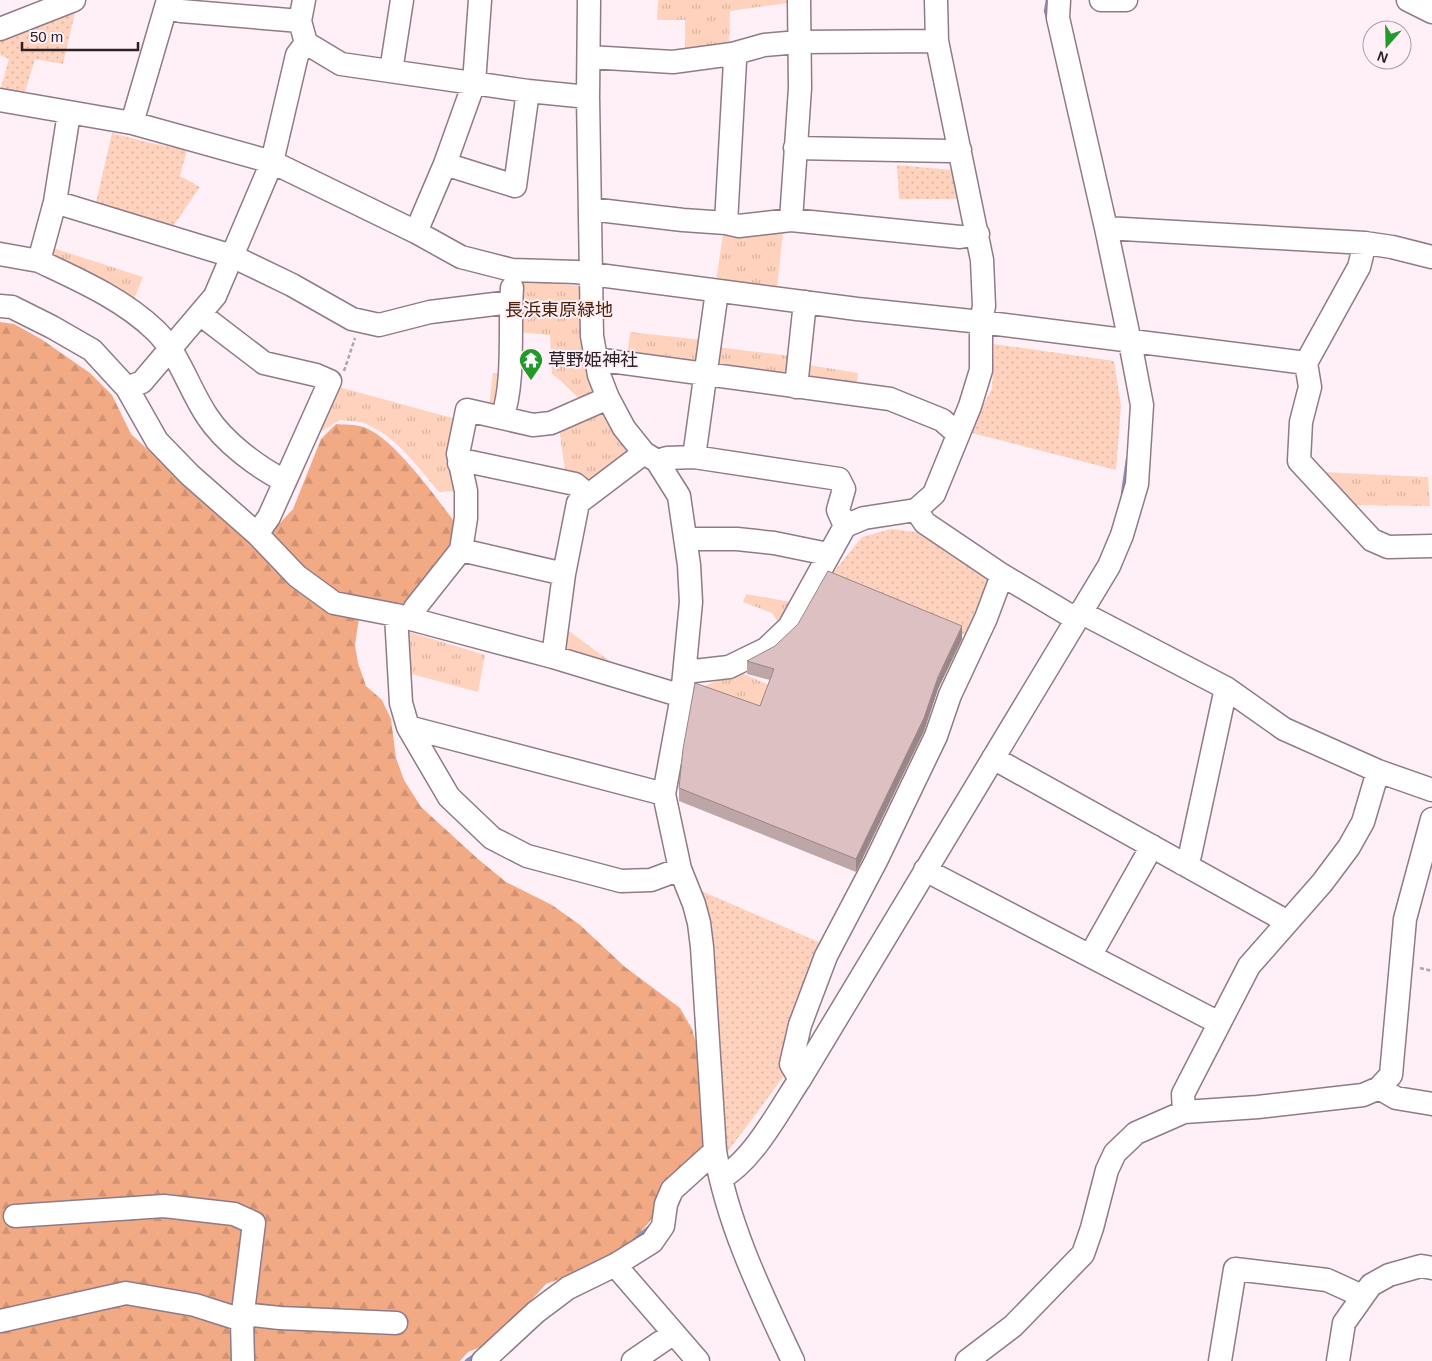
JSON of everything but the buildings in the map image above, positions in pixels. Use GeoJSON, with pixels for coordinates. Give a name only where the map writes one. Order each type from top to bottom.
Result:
{"type":"FeatureCollection","features":[{"type":"Feature","properties":{"kind":"street"},"geometry":{"type":"LineString","coordinates":[[0,29],[74,0]]}},
{"type":"Feature","properties":{"kind":"street"},"geometry":{"type":"LineString","coordinates":[[390,71],[402,0]]}},
{"type":"Feature","properties":{"kind":"street"},"geometry":{"type":"LineString","coordinates":[[416,232],[445,164],[474,83],[480,0]]}},
{"type":"Feature","properties":{"kind":"street"},"geometry":{"type":"LineString","coordinates":[[589,0],[588,97],[592,336],[599,375],[608,398],[624,428],[651,457],[679,496],[686,539],[691,602],[682,696],[664,794],[680,868],[699,923],[718,1166],[733,1223],[751,1270],[793,1361]]}},
{"type":"Feature","properties":{"kind":"street"},"geometry":{"type":"LineString","coordinates":[[791,220],[800,88],[799,0]]}},
{"type":"Feature","properties":{"kind":"street"},"geometry":{"type":"LineString","coordinates":[[685,672],[729,667],[766,649],[789,627],[845,526],[864,518],[916,510],[934,494],[970,406],[981,370],[981,322],[984,306],[982,260],[937,41],[936,0]]}},
{"type":"Feature","properties":{"kind":"street"},"geometry":{"type":"LineString","coordinates":[[718,1166],[732,1172],[752,1150],[800,1079],[1109,566],[1122,535],[1137,484],[1142,405],[1122,341],[1106,228],[1058,18],[1059,0]]}},
{"type":"Feature","properties":{"kind":"street"},"geometry":{"type":"LineString","coordinates":[[1101,0],[1126,0]]}},
{"type":"Feature","properties":{"kind":"street"},"geometry":{"type":"LineString","coordinates":[[1408,0],[1432,12]]}},
{"type":"Feature","properties":{"kind":"street"},"geometry":{"type":"LineString","coordinates":[[127,388],[142,382],[215,296],[272,162],[297,55],[306,43],[302,10],[181,11],[167,3],[132,123]]}},
{"type":"Feature","properties":{"kind":"street"},"geometry":{"type":"LineString","coordinates":[[589,57],[673,62],[732,54],[764,45],[798,42],[937,41]]}},
{"type":"Feature","properties":{"kind":"street"},"geometry":{"type":"LineString","coordinates":[[306,43],[341,64],[528,91],[588,97]]}},
{"type":"Feature","properties":{"kind":"street"},"geometry":{"type":"LineString","coordinates":[[726,223],[735,61],[732,54]]}},
{"type":"Feature","properties":{"kind":"street"},"geometry":{"type":"LineString","coordinates":[[445,164],[515,186],[528,91]]}},
{"type":"Feature","properties":{"kind":"street"},"geometry":{"type":"LineString","coordinates":[[0,100],[132,123],[272,162],[416,232],[461,257],[512,270],[576,272],[1306,363]]}},
{"type":"Feature","properties":{"kind":"street"},"geometry":{"type":"LineString","coordinates":[[39,261],[55,202],[69,113]]}},
{"type":"Feature","properties":{"kind":"street"},"geometry":{"type":"LineString","coordinates":[[795,148],[960,150]]}},
{"type":"Feature","properties":{"kind":"street"},"geometry":{"type":"LineString","coordinates":[[55,202],[232,256],[292,285],[352,319],[379,325],[430,312],[511,302]]}},
{"type":"Feature","properties":{"kind":"street"},"geometry":{"type":"LineString","coordinates":[[590,209],[726,223],[739,226],[791,220],[960,237],[978,234]]}},
{"type":"Feature","properties":{"kind":"street"},"geometry":{"type":"LineString","coordinates":[[1106,228],[1365,243],[1392,247],[1432,257]]}},
{"type":"Feature","properties":{"kind":"street"},"geometry":{"type":"LineString","coordinates":[[1365,243],[1360,267],[1306,363],[1310,387],[1301,422],[1299,461],[1372,540],[1388,547],[1432,546]]}},
{"type":"Feature","properties":{"kind":"street"},"geometry":{"type":"LineString","coordinates":[[0,254],[39,261],[82,282],[128,308],[156,332],[170,349],[207,416],[232,446],[285,481]]}},
{"type":"Feature","properties":{"kind":"street"},"geometry":{"type":"LineString","coordinates":[[502,418],[506,407],[509,379],[512,270]]}},
{"type":"Feature","properties":{"kind":"street"},"geometry":{"type":"LineString","coordinates":[[694,457],[717,291]]}},
{"type":"Feature","properties":{"kind":"street"},"geometry":{"type":"LineString","coordinates":[[796,387],[806,302]]}},
{"type":"Feature","properties":{"kind":"street"},"geometry":{"type":"LineString","coordinates":[[0,306],[12,307],[52,326],[92,350],[127,388],[157,441],[190,475],[257,534],[297,576],[334,602],[404,617],[553,657],[682,696]]}},
{"type":"Feature","properties":{"kind":"street"},"geometry":{"type":"LineString","coordinates":[[200,314],[264,363],[316,374],[330,380],[269,517],[257,534]]}},
{"type":"Feature","properties":{"kind":"street"},"geometry":{"type":"LineString","coordinates":[[596,359],[890,399],[942,420],[958,434]]}},
{"type":"Feature","properties":{"kind":"street"},"geometry":{"type":"LineString","coordinates":[[608,398],[552,423],[533,424],[467,410],[458,454],[466,491],[466,518],[461,550],[415,608],[404,617],[401,703],[408,727],[449,797],[492,838],[527,856],[621,881],[651,880],[680,868]]}},
{"type":"Feature","properties":{"kind":"street"},"geometry":{"type":"LineString","coordinates":[[553,657],[564,574],[578,503],[651,457],[694,457],[839,479],[844,489],[838,510],[845,526]]}},
{"type":"Feature","properties":{"kind":"street"},"geometry":{"type":"LineString","coordinates":[[459,463],[471,462],[574,484],[588,495]]}},
{"type":"Feature","properties":{"kind":"street"},"geometry":{"type":"LineString","coordinates":[[916,510],[925,523],[1002,575],[1078,616],[1226,688],[1284,729],[1378,771],[1432,790]]}},
{"type":"Feature","properties":{"kind":"street"},"geometry":{"type":"LineString","coordinates":[[686,539],[737,539],[765,542],[828,554]]}},
{"type":"Feature","properties":{"kind":"street"},"geometry":{"type":"LineString","coordinates":[[461,550],[564,574]]}},
{"type":"Feature","properties":{"kind":"street"},"geometry":{"type":"LineString","coordinates":[[800,1079],[791,1064],[800,1025],[826,956],[876,861],[936,736],[950,695],[986,618],[1002,575]]}},
{"type":"Feature","properties":{"kind":"street"},"geometry":{"type":"LineString","coordinates":[[1183,864],[1190,855],[1226,688]]}},
{"type":"Feature","properties":{"kind":"street"},"geometry":{"type":"LineString","coordinates":[[408,727],[664,794]]}},
{"type":"Feature","properties":{"kind":"street"},"geometry":{"type":"LineString","coordinates":[[993,758],[1279,917],[1286,923]]}},
{"type":"Feature","properties":{"kind":"street"},"geometry":{"type":"LineString","coordinates":[[1184,1112],[1183,1094],[1249,966],[1322,883],[1349,846],[1363,822],[1378,771]]}},
{"type":"Feature","properties":{"kind":"street"},"geometry":{"type":"LineString","coordinates":[[967,1361],[1013,1326],[1083,1254],[1108,1170],[1115,1153],[1136,1133],[1184,1112],[1258,1107],[1363,1095],[1379,1088],[1391,1075],[1405,919],[1432,819]]}},
{"type":"Feature","properties":{"kind":"street"},"geometry":{"type":"LineString","coordinates":[[1090,956],[1152,846]]}},
{"type":"Feature","properties":{"kind":"street"},"geometry":{"type":"LineString","coordinates":[[925,870],[1219,1023]]}},
{"type":"Feature","properties":{"kind":"street"},"geometry":{"type":"LineString","coordinates":[[1379,1088],[1396,1098],[1432,1104]]}},
{"type":"Feature","properties":{"kind":"street"},"geometry":{"type":"LineString","coordinates":[[483,1361],[536,1312],[568,1288],[616,1266],[652,1242],[663,1226],[666,1204],[672,1190],[718,1166]]}},
{"type":"Feature","properties":{"kind":"street"},"geometry":{"type":"LineString","coordinates":[[15,1216],[164,1206],[234,1214],[254,1223],[243,1317],[243,1361]]}},
{"type":"Feature","properties":{"kind":"street"},"geometry":{"type":"LineString","coordinates":[[616,1266],[698,1361]]}},
{"type":"Feature","properties":{"kind":"street"},"geometry":{"type":"LineString","coordinates":[[1338,1361],[1344,1323],[1371,1285],[1389,1275],[1421,1266],[1432,1268]]}},
{"type":"Feature","properties":{"kind":"street"},"geometry":{"type":"LineString","coordinates":[[1220,1361],[1235,1269],[1328,1280],[1362,1296]]}},
{"type":"Feature","properties":{"kind":"street"},"geometry":{"type":"LineString","coordinates":[[0,1321],[126,1293],[195,1305],[243,1317],[396,1323]]}},
{"type":"Feature","properties":{"kind":"street"},"geometry":{"type":"LineString","coordinates":[[633,1361],[674,1333]]}},
{"type":"Feature","properties":{"kind":"path"},"geometry":{"type":"LineString","coordinates":[[330,380],[343,376],[361,321]]}},
{"type":"Feature","properties":{"kind":"green space"},"geometry":{"type":"Polygon","coordinates":[[[658,0],[794,0],[794,2],[730,11],[729,48],[685,55],[685,20],[657,20],[658,0]]]}},
{"type":"Feature","properties":{"kind":"green space"},"geometry":{"type":"Polygon","coordinates":[[[75,13],[63,64],[35,59],[24,95],[0,91],[9,59],[0,55],[0,40],[75,13]]]}},
{"type":"Feature","properties":{"kind":"green space"},"geometry":{"type":"Polygon","coordinates":[[[112,133],[187,150],[180,176],[200,187],[169,232],[95,207],[112,133]]]}},
{"type":"Feature","properties":{"kind":"green space"},"geometry":{"type":"Polygon","coordinates":[[[897,165],[952,170],[958,199],[899,199],[897,165]]]}},
{"type":"Feature","properties":{"kind":"green space"},"geometry":{"type":"Polygon","coordinates":[[[783,231],[777,288],[716,281],[723,235],[783,231]]]}},
{"type":"Feature","properties":{"kind":"green space"},"geometry":{"type":"Polygon","coordinates":[[[53,248],[143,277],[133,302],[51,259],[53,248]]]}},
{"type":"Feature","properties":{"kind":"green space","name":"長浜東原緑地"},"geometry":{"type":"Polygon","coordinates":[[[519,281],[584,286],[600,395],[583,403],[552,374],[550,335],[515,332],[519,281]]]}},
{"type":"Feature","properties":{"kind":"green space"},"geometry":{"type":"Polygon","coordinates":[[[0,322],[14,324],[41,339],[90,373],[112,395],[131,434],[185,484],[252,522],[280,523],[293,509],[321,439],[336,424],[363,427],[375,433],[401,455],[458,527],[455,546],[407,608],[359,618],[355,645],[358,663],[366,686],[382,700],[391,719],[396,758],[404,780],[421,807],[478,859],[506,882],[552,905],[580,925],[625,967],[680,1008],[692,1029],[711,1095],[713,1141],[658,1206],[650,1221],[633,1241],[576,1273],[546,1284],[498,1340],[468,1352],[460,1361],[0,1361],[0,322]]]}},
{"type":"Feature","properties":{"kind":"green space"},"geometry":{"type":"Polygon","coordinates":[[[630,332],[703,340],[700,367],[627,359],[630,332]]]}},
{"type":"Feature","properties":{"kind":"green space"},"geometry":{"type":"Polygon","coordinates":[[[994,344],[1114,361],[1121,406],[1116,470],[968,432],[992,389],[994,344]]]}},
{"type":"Feature","properties":{"kind":"green space"},"geometry":{"type":"Polygon","coordinates":[[[717,347],[791,356],[788,379],[714,370],[717,347]]]}},
{"type":"Feature","properties":{"kind":"green space"},"geometry":{"type":"Polygon","coordinates":[[[803,364],[858,373],[856,391],[808,385],[803,364]]]}},
{"type":"Feature","properties":{"kind":"green space"},"geometry":{"type":"Polygon","coordinates":[[[493,373],[504,373],[500,409],[489,407],[493,373]]]}},
{"type":"Feature","properties":{"kind":"green space"},"geometry":{"type":"Polygon","coordinates":[[[335,386],[456,419],[457,491],[439,492],[397,445],[377,430],[363,423],[340,420],[319,433],[296,489],[285,481],[335,386]]]}},
{"type":"Feature","properties":{"kind":"green space"},"geometry":{"type":"Polygon","coordinates":[[[602,406],[636,451],[594,484],[566,477],[559,428],[602,406]]]}},
{"type":"Feature","properties":{"kind":"green space"},"geometry":{"type":"Polygon","coordinates":[[[1320,472],[1428,477],[1430,506],[1349,505],[1320,472]]]}},
{"type":"Feature","properties":{"kind":"green space"},"geometry":{"type":"Polygon","coordinates":[[[891,529],[916,532],[994,582],[970,637],[828,579],[862,537],[891,529]]]}},
{"type":"Feature","properties":{"kind":"green space"},"geometry":{"type":"Polygon","coordinates":[[[746,594],[797,603],[781,626],[772,613],[743,602],[746,594]]]}},
{"type":"Feature","properties":{"kind":"green space"},"geometry":{"type":"Polygon","coordinates":[[[406,631],[485,655],[478,692],[408,673],[406,631]]]}},
{"type":"Feature","properties":{"kind":"green space"},"geometry":{"type":"Polygon","coordinates":[[[569,631],[623,671],[564,654],[569,631]]]}},
{"type":"Feature","properties":{"kind":"green space"},"geometry":{"type":"Polygon","coordinates":[[[739,672],[769,685],[758,713],[697,689],[739,672]]]}},
{"type":"Feature","properties":{"kind":"green space"},"geometry":{"type":"Polygon","coordinates":[[[697,889],[823,944],[791,1043],[784,1076],[726,1154],[697,889]]]}},
{"type":"Feature","properties":{"kind":"waterway"},"geometry":{"type":"LineString","coordinates":[[1048,0],[1046,11],[1048,18]]}},
{"type":"Feature","properties":{"kind":"waterway"},"geometry":{"type":"LineString","coordinates":[[1123,494],[1128,459]]}},
{"type":"Feature","properties":{"kind":"waterway"},"geometry":{"type":"LineString","coordinates":[[633,1242],[651,1226]]}},
{"type":"Feature","properties":{"kind":"waterway"},"geometry":{"type":"LineString","coordinates":[[467,1361],[477,1354]]}},
{"type":"Feature","properties":{"kind":"place","name":"草野姫神社"},"geometry":{"type":"Point","coordinates":[531,381]}}]}
